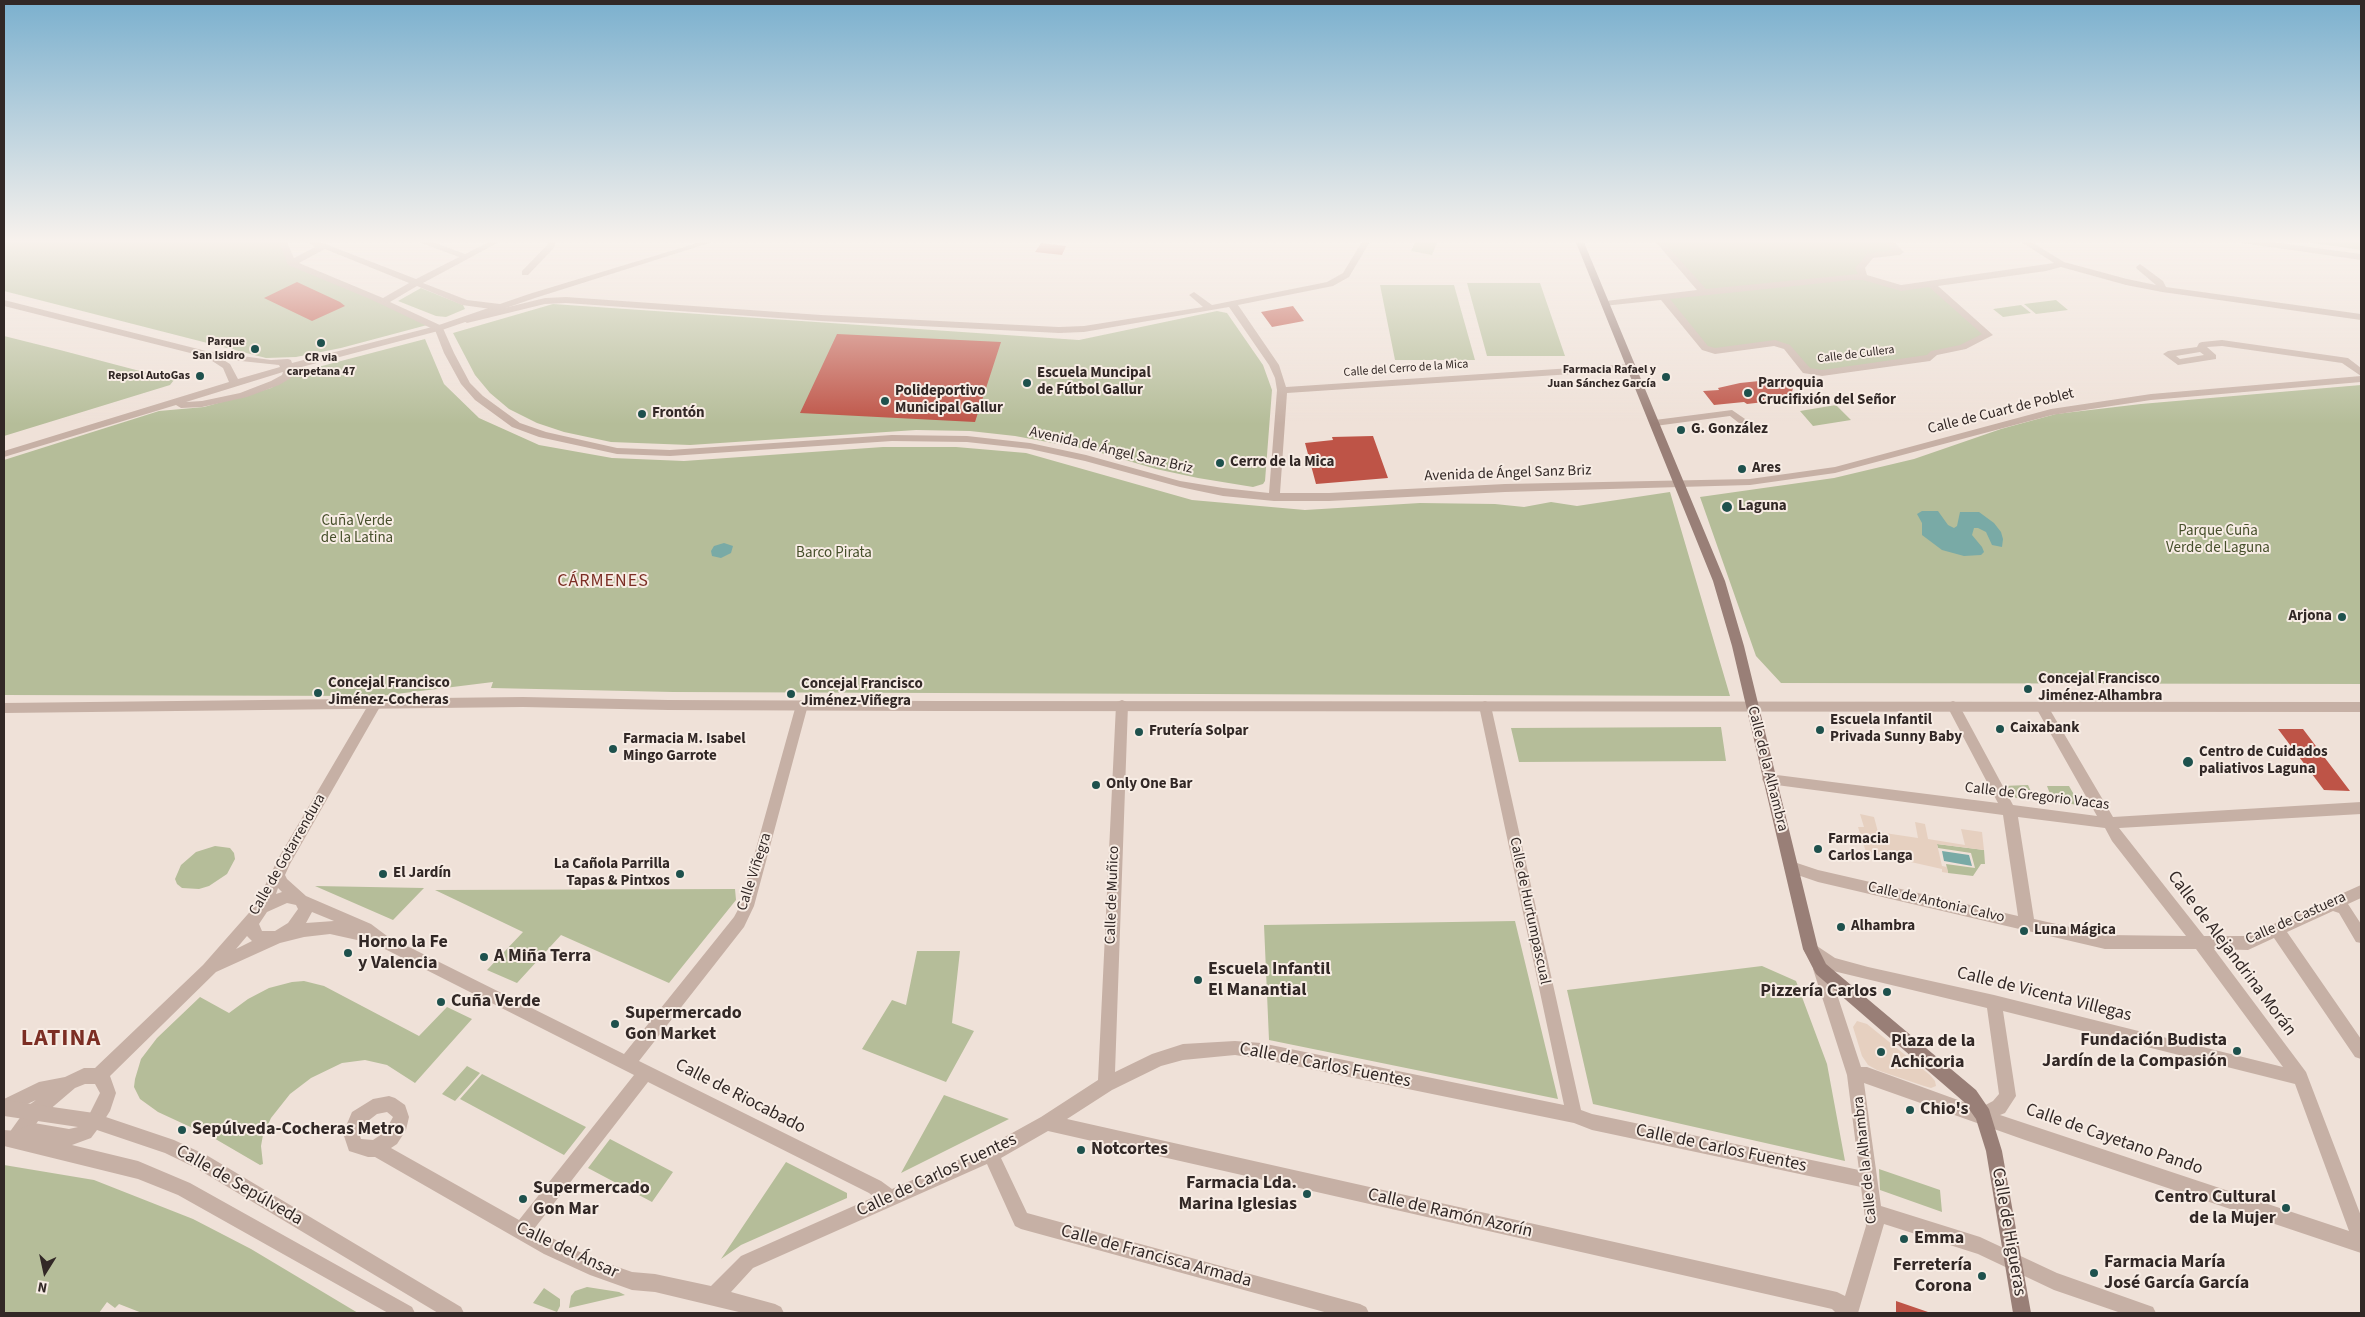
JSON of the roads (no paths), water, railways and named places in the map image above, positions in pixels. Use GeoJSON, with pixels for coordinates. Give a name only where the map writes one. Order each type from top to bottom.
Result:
{"type":"FeatureCollection","features":[{"type":"Feature","properties":{"kind":"main road","name":"Calle de la Alhambra"},"geometry":{"type":"LineString","coordinates":[[1606,304],[1719,581],[1738,646],[1811,949],[1821,969]]}},
{"type":"Feature","properties":{"kind":"main road"},"geometry":{"type":"LineString","coordinates":[[1821,969],[1970,1096],[1983,1116]]}},
{"type":"Feature","properties":{"kind":"main road","name":"Calle de Higueras"},"geometry":{"type":"LineString","coordinates":[[1983,1116],[1994,1152],[2022,1313]]}},
{"type":"Feature","properties":{"kind":"street"},"geometry":{"type":"LineString","coordinates":[[461,301],[500,307]]}},
{"type":"Feature","properties":{"kind":"street"},"geometry":{"type":"LineString","coordinates":[[4,454],[289,367],[439,328],[518,301]]}},
{"type":"Feature","properties":{"kind":"street"},"geometry":{"type":"LineString","coordinates":[[455,323],[549,301]]}},
{"type":"Feature","properties":{"kind":"street"},"geometry":{"type":"LineString","coordinates":[[577,301],[821,318],[1059,330],[1084,329],[1246,301]]}},
{"type":"Feature","properties":{"kind":"street"},"geometry":{"type":"LineString","coordinates":[[1202,301],[1210,308]]}},
{"type":"Feature","properties":{"kind":"street"},"geometry":{"type":"LineString","coordinates":[[1606,304],[1627,301]]}},
{"type":"Feature","properties":{"kind":"street","name":"Calle de Cullera"},"geometry":{"type":"LineString","coordinates":[[1667,301],[1705,348],[1715,351],[1775,343],[1786,347],[1807,371],[1822,373],[1930,358],[1934,353],[1963,347],[1988,335],[1951,301]]}},
{"type":"Feature","properties":{"kind":"street"},"geometry":{"type":"LineString","coordinates":[[2251,301],[2361,317]]}},
{"type":"Feature","properties":{"kind":"street"},"geometry":{"type":"LineString","coordinates":[[383,302],[439,328]]}},
{"type":"Feature","properties":{"kind":"street"},"geometry":{"type":"LineString","coordinates":[[4,303],[206,354],[289,367]]}},
{"type":"Feature","properties":{"kind":"street"},"geometry":{"type":"LineString","coordinates":[[1232,304],[1274,365],[1280,378],[1282,390],[1274,497]]}},
{"type":"Feature","properties":{"kind":"street","name":"Avenida de Ángel Sanz Briz"},"geometry":{"type":"LineString","coordinates":[[439,328],[449,353],[466,384],[490,408],[516,425],[543,435],[577,444],[617,451],[670,454],[892,438],[966,440],[1030,446],[1086,458],[1180,484],[1223,492],[1274,497],[1329,498],[1505,488],[1680,484]]}},
{"type":"Feature","properties":{"kind":"street"},"geometry":{"type":"LineString","coordinates":[[2202,349],[2202,345],[2222,343],[2345,360],[2361,373]]}},
{"type":"Feature","properties":{"kind":"street"},"geometry":{"type":"LineString","coordinates":[[206,354],[227,366],[235,383]]}},
{"type":"Feature","properties":{"kind":"street"},"geometry":{"type":"LineString","coordinates":[[271,363],[311,361]]}},
{"type":"Feature","properties":{"kind":"street"},"geometry":{"type":"LineString","coordinates":[[156,407],[202,404],[243,395],[275,383],[287,376],[289,367]]}},
{"type":"Feature","properties":{"kind":"street","name":"Calle del Cerro de la Mica"},"geometry":{"type":"LineString","coordinates":[[1282,390],[1632,367]]}},
{"type":"Feature","properties":{"kind":"street","name":"Calle de Cuart de Poblet"},"geometry":{"type":"LineString","coordinates":[[1680,484],[1750,482],[1835,470],[2051,412],[2151,397],[2361,379]]}},
{"type":"Feature","properties":{"kind":"street"},"geometry":{"type":"LineString","coordinates":[[1655,424],[1732,412],[1756,432]]}},
{"type":"Feature","properties":{"kind":"street"},"geometry":{"type":"LineString","coordinates":[[4,708],[523,702],[802,705],[2361,707]]}},
{"type":"Feature","properties":{"kind":"street","name":"Calle de Gotarrendura"},"geometry":{"type":"LineString","coordinates":[[98,1076],[208,970],[258,912],[284,861],[375,705]]}},
{"type":"Feature","properties":{"kind":"street","name":"Calle Viñegra"},"geometry":{"type":"LineString","coordinates":[[627,1063],[739,922],[747,906],[802,705]]}},
{"type":"Feature","properties":{"kind":"street","name":"Calle de Muñico"},"geometry":{"type":"LineString","coordinates":[[1106,1084],[1122,705]]}},
{"type":"Feature","properties":{"kind":"street","name":"Calle de Hurtumpascual"},"geometry":{"type":"LineString","coordinates":[[1485,706],[1574,1116]]}},
{"type":"Feature","properties":{"kind":"street"},"geometry":{"type":"LineString","coordinates":[[1953,706],[2009,810],[2014,824],[2027,925]]}},
{"type":"Feature","properties":{"kind":"street","name":"Calle de Alejandrina Morán"},"geometry":{"type":"LineString","coordinates":[[2042,706],[2108,823],[2300,1077],[2361,1239]]}},
{"type":"Feature","properties":{"kind":"street","name":"Calle de Gregorio Vacas"},"geometry":{"type":"LineString","coordinates":[[1769,779],[2108,823],[2361,808]]}},
{"type":"Feature","properties":{"kind":"street","name":"Calle de Antonia Calvo"},"geometry":{"type":"LineString","coordinates":[[1791,867],[1818,876],[2106,942],[2200,943]]}},
{"type":"Feature","properties":{"kind":"street","name":"Calle de Riocabado"},"geometry":{"type":"LineString","coordinates":[[277,875],[282,883],[301,900],[366,929],[382,941],[874,1187],[890,1198]]}},
{"type":"Feature","properties":{"kind":"street","name":"Calle de Castuera"},"geometry":{"type":"LineString","coordinates":[[2200,943],[2248,943],[2361,890]]}},
{"type":"Feature","properties":{"kind":"street"},"geometry":{"type":"LineString","coordinates":[[287,897],[301,900],[304,904],[304,916],[293,928],[277,937],[267,938],[258,937],[252,932],[252,924],[258,912],[269,903],[287,897]]}},
{"type":"Feature","properties":{"kind":"street"},"geometry":{"type":"LineString","coordinates":[[2333,904],[2344,909],[2361,937]]}},
{"type":"Feature","properties":{"kind":"street","name":"Calle de Riocabado"},"geometry":{"type":"LineString","coordinates":[[208,970],[277,937],[304,930],[330,928],[382,941]]}},
{"type":"Feature","properties":{"kind":"street"},"geometry":{"type":"LineString","coordinates":[[2279,929],[2281,938],[2361,1052]]}},
{"type":"Feature","properties":{"kind":"street","name":"Calle de Vicenta Villegas"},"geometry":{"type":"LineString","coordinates":[[1811,949],[1831,964],[1994,1002],[2283,1076],[2300,1077]]}},
{"type":"Feature","properties":{"kind":"street","name":"Calle de la Alhambra"},"geometry":{"type":"LineString","coordinates":[[1821,969],[1855,1075],[1875,1226],[1849,1313]]}},
{"type":"Feature","properties":{"kind":"street"},"geometry":{"type":"LineString","coordinates":[[1983,1116],[1999,1107],[2008,1096],[1994,1002]]}},
{"type":"Feature","properties":{"kind":"street","name":"Calle de Carlos Fuentes"},"geometry":{"type":"LineString","coordinates":[[714,1296],[747,1262],[991,1154],[1047,1123],[1106,1084],[1158,1060],[1183,1052],[1235,1048],[1261,1051],[1868,1180]]}},
{"type":"Feature","properties":{"kind":"street"},"geometry":{"type":"LineString","coordinates":[[522,1231],[646,1072]]}},
{"type":"Feature","properties":{"kind":"street","name":"Calle de Cayetano Pando"},"geometry":{"type":"LineString","coordinates":[[1855,1075],[1867,1075],[2025,1132],[2361,1244]]}},
{"type":"Feature","properties":{"kind":"street"},"geometry":{"type":"LineString","coordinates":[[4,1107],[39,1090],[69,1083],[84,1076],[98,1076],[105,1082],[108,1093],[104,1105],[94,1121],[85,1132],[78,1136],[69,1137],[34,1131],[9,1138]]}},
{"type":"Feature","properties":{"kind":"street"},"geometry":{"type":"LineString","coordinates":[[9,1138],[35,1111],[69,1083]]}},
{"type":"Feature","properties":{"kind":"street","name":"Calle de Sepúlveda"},"geometry":{"type":"LineString","coordinates":[[4,1107],[94,1121],[168,1146],[202,1162],[455,1313]]}},
{"type":"Feature","properties":{"kind":"street","name":"Calle de Ramón Azorín"},"geometry":{"type":"LineString","coordinates":[[1047,1123],[1837,1301],[1849,1313]]}},
{"type":"Feature","properties":{"kind":"street","name":"Calle de Sepúlveda"},"geometry":{"type":"LineString","coordinates":[[9,1138],[138,1170],[184,1189],[406,1313]]}},
{"type":"Feature","properties":{"kind":"street","name":"Calle del Ánsar"},"geometry":{"type":"LineString","coordinates":[[376,1148],[550,1248],[590,1266],[632,1281],[655,1283],[714,1296],[775,1313]]}},
{"type":"Feature","properties":{"kind":"street","name":"Calle de Francisca Armada"},"geometry":{"type":"LineString","coordinates":[[991,1154],[1021,1220],[1360,1313]]}},
{"type":"Feature","properties":{"kind":"street"},"geometry":{"type":"LineString","coordinates":[[1873,1212],[1980,1246],[2014,1264],[2054,1281],[2147,1313]]}},
{"type":"Feature","properties":{"kind":"water"},"geometry":{"type":"Polygon","coordinates":[[[1922,511],[1938,511],[1948,525],[1954,528],[1957,526],[1960,512],[1979,512],[1994,523],[2001,532],[2003,539],[2002,547],[1992,545],[1986,532],[1974,528],[1972,535],[1982,547],[1984,552],[1981,555],[1964,556],[1942,550],[1922,535],[1922,523],[1917,514],[1922,511]]]}},
{"type":"Feature","properties":{"kind":"water"},"geometry":{"type":"Polygon","coordinates":[[[724,543],[733,546],[731,553],[721,558],[712,556],[711,551],[714,546],[724,543]]]}},
{"type":"Feature","properties":{"kind":"water"},"geometry":{"type":"Polygon","coordinates":[[[1942,851],[1969,855],[1972,866],[1944,861],[1942,851]]]}},
{"type":"Feature","properties":{"kind":"place","name":"CR via carpetana 47"},"geometry":{"type":"Point","coordinates":[321,343]}},
{"type":"Feature","properties":{"kind":"place","name":"Parque San Isidro"},"geometry":{"type":"Point","coordinates":[255,349]}},
{"type":"Feature","properties":{"kind":"place","name":"Repsol AutoGas"},"geometry":{"type":"Point","coordinates":[200,376]}},
{"type":"Feature","properties":{"kind":"place","name":"Farmacia Rafael y Juan Sánchez García"},"geometry":{"type":"Point","coordinates":[1666,377]}},
{"type":"Feature","properties":{"kind":"place","name":"Escuela Muncipal de Fútbol Gallur"},"geometry":{"type":"Point","coordinates":[1027,383]}},
{"type":"Feature","properties":{"kind":"place","name":"Parroquia Crucifixión del Señor"},"geometry":{"type":"Point","coordinates":[1748,393]}},
{"type":"Feature","properties":{"kind":"place","name":"Polideportivo Municipal Gallur"},"geometry":{"type":"Point","coordinates":[885,401]}},
{"type":"Feature","properties":{"kind":"place","name":"Frontón"},"geometry":{"type":"Point","coordinates":[642,414]}},
{"type":"Feature","properties":{"kind":"place","name":"G. González"},"geometry":{"type":"Point","coordinates":[1681,430]}},
{"type":"Feature","properties":{"kind":"place","name":"Cerro de la Mica"},"geometry":{"type":"Point","coordinates":[1220,463]}},
{"type":"Feature","properties":{"kind":"place","name":"Ares"},"geometry":{"type":"Point","coordinates":[1742,469]}},
{"type":"Feature","properties":{"kind":"place","name":"Laguna"},"geometry":{"type":"Point","coordinates":[1727,507]}},
{"type":"Feature","properties":{"kind":"place","name":"Arjona"},"geometry":{"type":"Point","coordinates":[2342,617]}},
{"type":"Feature","properties":{"kind":"place","name":"Concejal Francisco Jiménez-Alhambra"},"geometry":{"type":"Point","coordinates":[2028,689]}},
{"type":"Feature","properties":{"kind":"place","name":"Concejal Francisco Jiménez-Cocheras"},"geometry":{"type":"Point","coordinates":[318,693]}},
{"type":"Feature","properties":{"kind":"place","name":"Concejal Francisco Jiménez-Viñegra"},"geometry":{"type":"Point","coordinates":[791,694]}},
{"type":"Feature","properties":{"kind":"place","name":"Caixabank"},"geometry":{"type":"Point","coordinates":[2000,729]}},
{"type":"Feature","properties":{"kind":"place","name":"Escuela Infantil Privada Sunny Baby"},"geometry":{"type":"Point","coordinates":[1820,730]}},
{"type":"Feature","properties":{"kind":"place","name":"Frutería Solpar"},"geometry":{"type":"Point","coordinates":[1139,732]}},
{"type":"Feature","properties":{"kind":"place","name":"Farmacia M. Isabel Mingo Garrote"},"geometry":{"type":"Point","coordinates":[613,749]}},
{"type":"Feature","properties":{"kind":"place","name":"Centro de Cuidados paliativos Laguna"},"geometry":{"type":"Point","coordinates":[2188,762]}},
{"type":"Feature","properties":{"kind":"place","name":"Only One Bar"},"geometry":{"type":"Point","coordinates":[1096,785]}},
{"type":"Feature","properties":{"kind":"place","name":"Farmacia Carlos Langa"},"geometry":{"type":"Point","coordinates":[1818,849]}},
{"type":"Feature","properties":{"kind":"place","name":"El Jardín"},"geometry":{"type":"Point","coordinates":[383,874]}},
{"type":"Feature","properties":{"kind":"place","name":"La Cañola Parrilla Tapas & Pintxos"},"geometry":{"type":"Point","coordinates":[680,874]}},
{"type":"Feature","properties":{"kind":"place","name":"Alhambra"},"geometry":{"type":"Point","coordinates":[1841,927]}},
{"type":"Feature","properties":{"kind":"place","name":"Luna Mágica"},"geometry":{"type":"Point","coordinates":[2024,931]}},
{"type":"Feature","properties":{"kind":"place","name":"Horno la Fe y Valencia"},"geometry":{"type":"Point","coordinates":[348,953]}},
{"type":"Feature","properties":{"kind":"place","name":"A Miña Terra"},"geometry":{"type":"Point","coordinates":[484,957]}},
{"type":"Feature","properties":{"kind":"place","name":"Escuela Infantil El Manantial"},"geometry":{"type":"Point","coordinates":[1198,980]}},
{"type":"Feature","properties":{"kind":"place","name":"Pizzería Carlos"},"geometry":{"type":"Point","coordinates":[1887,992]}},
{"type":"Feature","properties":{"kind":"place","name":"Cuña Verde"},"geometry":{"type":"Point","coordinates":[441,1002]}},
{"type":"Feature","properties":{"kind":"place","name":"Supermercado Gon Market"},"geometry":{"type":"Point","coordinates":[615,1024]}},
{"type":"Feature","properties":{"kind":"place","name":"Fundación Budista Jardín de la Compasión"},"geometry":{"type":"Point","coordinates":[2237,1051]}},
{"type":"Feature","properties":{"kind":"place","name":"Plaza de la Achicoria"},"geometry":{"type":"Point","coordinates":[1881,1052]}},
{"type":"Feature","properties":{"kind":"place","name":"Chio's"},"geometry":{"type":"Point","coordinates":[1910,1110]}},
{"type":"Feature","properties":{"kind":"place","name":"Sepúlveda-Cocheras Metro"},"geometry":{"type":"Point","coordinates":[182,1130]}},
{"type":"Feature","properties":{"kind":"place","name":"Notcortes"},"geometry":{"type":"Point","coordinates":[1081,1150]}},
{"type":"Feature","properties":{"kind":"place","name":"Farmacia Lda. Marina Iglesias"},"geometry":{"type":"Point","coordinates":[1307,1194]}},
{"type":"Feature","properties":{"kind":"place","name":"Supermercado Gon Mar"},"geometry":{"type":"Point","coordinates":[523,1199]}},
{"type":"Feature","properties":{"kind":"place","name":"Centro Cultural de la Mujer"},"geometry":{"type":"Point","coordinates":[2286,1208]}},
{"type":"Feature","properties":{"kind":"place","name":"Emma"},"geometry":{"type":"Point","coordinates":[1904,1239]}},
{"type":"Feature","properties":{"kind":"place","name":"Farmacia María José García García"},"geometry":{"type":"Point","coordinates":[2094,1273]}},
{"type":"Feature","properties":{"kind":"place","name":"Ferretería Corona"},"geometry":{"type":"Point","coordinates":[1982,1276]}},
{"type":"Feature","properties":{"kind":"district","name":"CÁRMENES"},"geometry":{"type":"Point","coordinates":[603,582]}},
{"type":"Feature","properties":{"kind":"district","name":"LATINA"},"geometry":{"type":"Point","coordinates":[61,1040]}},
{"type":"Feature","properties":{"kind":"park label","name":"Cuña Verde de la Latina"},"geometry":{"type":"Point","coordinates":[357,530]}},
{"type":"Feature","properties":{"kind":"park label","name":"Parque Cuña Verde de Laguna"},"geometry":{"type":"Point","coordinates":[2218,540]}},
{"type":"Feature","properties":{"kind":"park label","name":"Barco Pirata"},"geometry":{"type":"Point","coordinates":[834,554]}}]}
